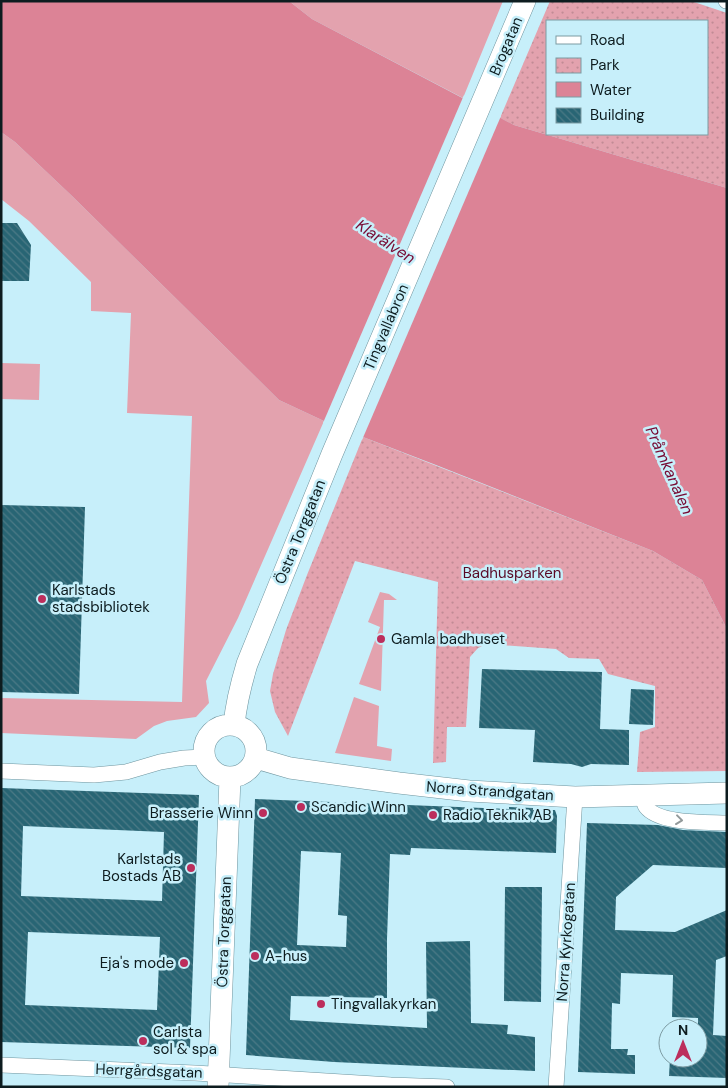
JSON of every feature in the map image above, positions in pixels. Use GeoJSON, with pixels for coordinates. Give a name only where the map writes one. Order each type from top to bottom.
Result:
{"type":"FeatureCollection","features":[{"type":"Feature","properties":{"kind":"street","name":"Brogatan"},"geometry":{"type":"LineString","coordinates":[[487,90],[525,1]]}},
{"type":"Feature","properties":{"kind":"street","name":"Tingvallabron"},"geometry":{"type":"LineString","coordinates":[[332,454],[487,90]]}},
{"type":"Feature","properties":{"kind":"street","name":"Östra Torggatan"},"geometry":{"type":"LineString","coordinates":[[234,725],[238,697],[247,664],[332,454]]}},
{"type":"Feature","properties":{"kind":"street"},"geometry":{"type":"LineString","coordinates":[[234,725],[248,732],[253,738],[257,751],[253,764],[244,774],[230,778],[219,775],[209,768],[204,757],[205,744],[212,732],[223,726],[234,725]]}},
{"type":"Feature","properties":{"kind":"street"},"geometry":{"type":"LineString","coordinates":[[1,771],[94,775],[126,772],[160,762],[184,758],[204,757]]}},
{"type":"Feature","properties":{"kind":"street","name":"Norra Strandgatan"},"geometry":{"type":"LineString","coordinates":[[256,758],[290,768],[399,784],[469,791],[576,797],[727,793]]}},
{"type":"Feature","properties":{"kind":"street","name":"Östra Torggatan"},"geometry":{"type":"LineString","coordinates":[[219,1080],[230,778]]}},
{"type":"Feature","properties":{"kind":"street"},"geometry":{"type":"LineString","coordinates":[[642,795],[645,805],[652,812],[666,818],[727,823]]}},
{"type":"Feature","properties":{"kind":"street","name":"Norra Kyrkogatan"},"geometry":{"type":"LineString","coordinates":[[556,1087],[576,797]]}},
{"type":"Feature","properties":{"kind":"street","name":"Herrgårdsgatan"},"geometry":{"type":"LineString","coordinates":[[1,1065],[219,1080],[447,1087]]}},
{"type":"Feature","properties":{"kind":"green space"},"geometry":{"type":"Polygon","coordinates":[[[289,1],[503,1],[463,98],[312,19],[289,1]]]}},
{"type":"Feature","properties":{"kind":"green space"},"geometry":{"type":"Polygon","coordinates":[[[550,1],[691,1],[727,13],[727,188],[548,135],[708,135],[708,20],[546,20],[546,134],[514,125],[500,118],[550,1]]]}},
{"type":"Feature","properties":{"kind":"green space"},"geometry":{"type":"Polygon","coordinates":[[[1,132],[15,142],[72,196],[279,400],[324,421],[238,618],[206,681],[209,703],[196,717],[167,721],[154,726],[136,739],[1,733],[1,698],[182,702],[192,416],[127,413],[131,313],[91,311],[91,282],[29,221],[1,199],[1,132]]]}},
{"type":"Feature","properties":{"kind":"green space"},"geometry":{"type":"Polygon","coordinates":[[[1,363],[40,364],[39,400],[1,399],[1,363]]]}},
{"type":"Feature","properties":{"kind":"green space","name":"Badhusparken"},"geometry":{"type":"Polygon","coordinates":[[[363,437],[653,551],[702,580],[727,629],[727,771],[637,772],[640,732],[655,727],[655,686],[608,674],[599,659],[569,658],[556,649],[487,644],[478,648],[470,657],[466,727],[447,727],[446,762],[433,763],[438,582],[355,561],[288,736],[275,712],[270,691],[273,674],[286,630],[363,437]]]}},
{"type":"Feature","properties":{"kind":"green space"},"geometry":{"type":"Polygon","coordinates":[[[380,592],[389,594],[397,600],[384,600],[381,691],[359,684],[380,627],[368,622],[380,592]]]}},
{"type":"Feature","properties":{"kind":"green space"},"geometry":{"type":"Polygon","coordinates":[[[354,697],[379,706],[377,746],[392,749],[391,761],[335,753],[354,697]]]}},
{"type":"Feature","properties":{"kind":"water"},"geometry":{"type":"Polygon","coordinates":[[[1,1],[289,1],[312,19],[514,125],[727,188],[727,629],[702,580],[653,551],[363,437],[279,400],[72,196],[15,142],[1,132],[1,1]]]}},
{"type":"Feature","properties":{"kind":"pier"},"geometry":{"type":"Polygon","coordinates":[[[464,95],[501,116],[362,440],[323,423],[464,95]]]}},
{"type":"Feature","properties":{"kind":"building"},"geometry":{"type":"Polygon","coordinates":[[[1,223],[17,223],[31,245],[29,281],[1,281],[1,223]]]}},
{"type":"Feature","properties":{"kind":"building","name":"Karlstads stadsbibliotek"},"geometry":{"type":"Polygon","coordinates":[[[1,505],[85,507],[79,694],[1,692],[1,505]]]}},
{"type":"Feature","properties":{"kind":"building"},"geometry":{"type":"Polygon","coordinates":[[[482,669],[602,672],[600,729],[629,730],[629,765],[591,764],[582,767],[571,764],[533,762],[535,730],[479,728],[482,669]]]}},
{"type":"Feature","properties":{"kind":"building"},"geometry":{"type":"Polygon","coordinates":[[[631,689],[654,690],[653,725],[629,724],[631,689]]]}},
{"type":"Feature","properties":{"kind":"building"},"geometry":{"type":"Polygon","coordinates":[[[1,788],[199,795],[190,1048],[1,1042],[1,788]],[[23,826],[21,896],[162,901],[164,832],[23,826]],[[28,932],[25,1005],[157,1010],[160,937],[28,932]]]}},
{"type":"Feature","properties":{"kind":"building"},"geometry":{"type":"Polygon","coordinates":[[[255,799],[555,810],[557,816],[556,853],[411,848],[410,855],[390,854],[387,998],[291,996],[290,1020],[427,1028],[426,942],[470,941],[471,1023],[508,1025],[507,1034],[535,1037],[535,1071],[334,1062],[246,1055],[255,799]],[[301,851],[297,945],[346,947],[347,916],[338,915],[341,853],[301,851]]]}},
{"type":"Feature","properties":{"kind":"building"},"geometry":{"type":"Polygon","coordinates":[[[587,823],[658,825],[683,830],[727,832],[727,868],[653,865],[616,897],[615,930],[675,932],[727,910],[727,956],[716,960],[713,1035],[727,1036],[727,1078],[669,1076],[669,1068],[708,1068],[708,1018],[672,1017],[673,975],[621,973],[620,1004],[612,1003],[611,1049],[628,1049],[627,1055],[635,1055],[635,1074],[578,1072],[587,823]]]}},
{"type":"Feature","properties":{"kind":"building"},"geometry":{"type":"Polygon","coordinates":[[[505,887],[542,887],[541,1002],[504,1001],[505,887]]]}},
{"type":"Feature","properties":{"kind":"place","name":"Karlstads stadsbibliotek"},"geometry":{"type":"Point","coordinates":[42,599]}},
{"type":"Feature","properties":{"kind":"place","name":"Gamla badhuset"},"geometry":{"type":"Point","coordinates":[381,639]}},
{"type":"Feature","properties":{"kind":"place","name":"Scandic Winn"},"geometry":{"type":"Point","coordinates":[301,807]}},
{"type":"Feature","properties":{"kind":"place","name":"Brasserie Winn"},"geometry":{"type":"Point","coordinates":[263,813]}},
{"type":"Feature","properties":{"kind":"place","name":"Radio Teknik AB"},"geometry":{"type":"Point","coordinates":[433,815]}},
{"type":"Feature","properties":{"kind":"place","name":"Karlstads Bostads AB"},"geometry":{"type":"Point","coordinates":[191,868]}},
{"type":"Feature","properties":{"kind":"place","name":"A-hus"},"geometry":{"type":"Point","coordinates":[255,956]}},
{"type":"Feature","properties":{"kind":"place","name":"Eja's mode"},"geometry":{"type":"Point","coordinates":[184,963]}},
{"type":"Feature","properties":{"kind":"place","name":"Tingvallakyrkan"},"geometry":{"type":"Point","coordinates":[321,1004]}},
{"type":"Feature","properties":{"kind":"place","name":"Carlsta sol & spa"},"geometry":{"type":"Point","coordinates":[143,1041]}},
{"type":"Feature","properties":{"kind":"water label","name":"Klarälven"},"geometry":{"type":"Point","coordinates":[386,241]}},
{"type":"Feature","properties":{"kind":"water label","name":"Pråmkanalen"},"geometry":{"type":"Point","coordinates":[670,470]}}]}
